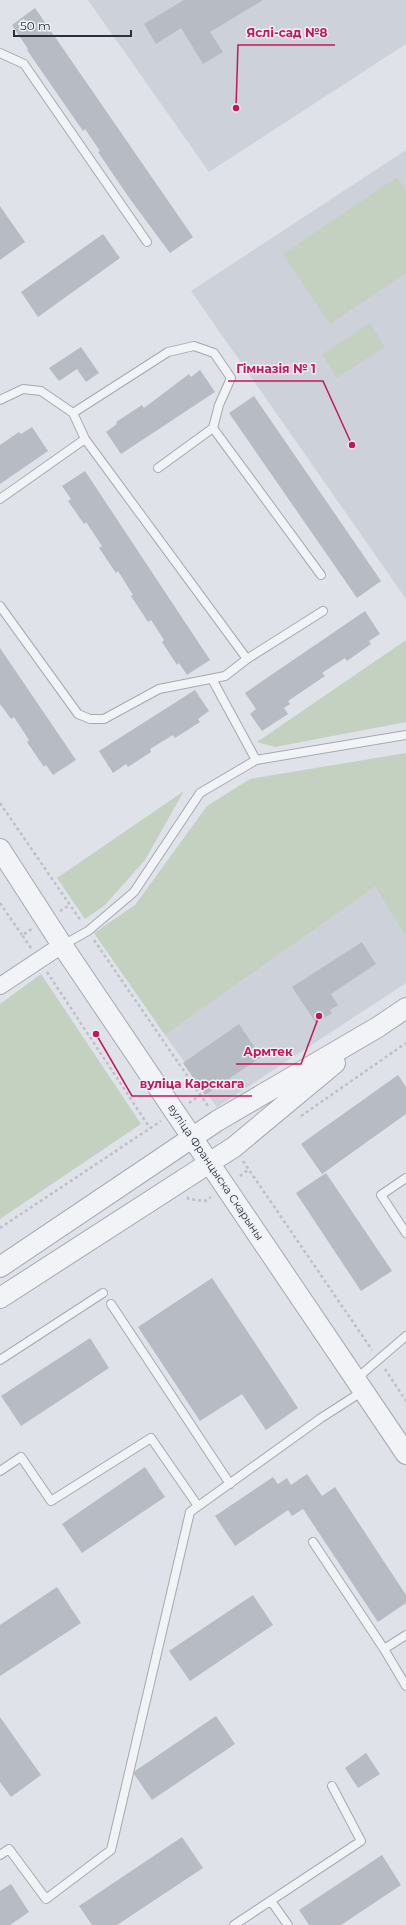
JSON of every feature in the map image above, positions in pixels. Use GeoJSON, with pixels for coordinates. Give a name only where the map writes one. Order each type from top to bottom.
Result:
{"type":"FeatureCollection","features":[{"type":"Feature","properties":{"kind":"street","name":"вуліца Францыска Скарыны"},"geometry":{"type":"LineString","coordinates":[[0,849],[62,945],[406,1454]]}},
{"type":"Feature","properties":{"kind":"street"},"geometry":{"type":"LineString","coordinates":[[0,986],[62,945]]}},
{"type":"Feature","properties":{"kind":"street"},"geometry":{"type":"LineString","coordinates":[[0,1266],[217,1121],[378,1027],[406,1008]]}},
{"type":"Feature","properties":{"kind":"street"},"geometry":{"type":"LineString","coordinates":[[0,1298],[234,1147],[378,1027]]}},
{"type":"Feature","properties":{"kind":"lane"},"geometry":{"type":"LineString","coordinates":[[0,53],[24,64],[147,242]]}},
{"type":"Feature","properties":{"kind":"lane"},"geometry":{"type":"LineString","coordinates":[[74,413],[168,352],[194,346],[214,353],[231,378],[219,405],[213,428],[158,468]]}},
{"type":"Feature","properties":{"kind":"lane"},"geometry":{"type":"LineString","coordinates":[[0,400],[23,389],[41,390],[74,413],[85,439],[247,659]]}},
{"type":"Feature","properties":{"kind":"lane"},"geometry":{"type":"LineString","coordinates":[[213,428],[320,575]]}},
{"type":"Feature","properties":{"kind":"lane"},"geometry":{"type":"LineString","coordinates":[[0,499],[85,439]]}},
{"type":"Feature","properties":{"kind":"lane"},"geometry":{"type":"LineString","coordinates":[[0,606],[78,714],[90,719],[104,719],[159,689],[225,676],[247,659],[323,611]]}},
{"type":"Feature","properties":{"kind":"lane"},"geometry":{"type":"LineString","coordinates":[[212,679],[256,760]]}},
{"type":"Feature","properties":{"kind":"lane"},"geometry":{"type":"LineString","coordinates":[[62,945],[88,931],[134,892],[200,793],[256,760],[406,735]]}},
{"type":"Feature","properties":{"kind":"lane"},"geometry":{"type":"LineString","coordinates":[[406,1178],[381,1195],[406,1233]]}},
{"type":"Feature","properties":{"kind":"lane"},"geometry":{"type":"LineString","coordinates":[[0,1360],[103,1293]]}},
{"type":"Feature","properties":{"kind":"lane"},"geometry":{"type":"LineString","coordinates":[[111,1304],[230,1484]]}},
{"type":"Feature","properties":{"kind":"lane"},"geometry":{"type":"LineString","coordinates":[[0,1855],[9,1849],[46,1899],[112,1850],[190,1512],[321,1418],[359,1386],[378,1360],[406,1336]]}},
{"type":"Feature","properties":{"kind":"lane"},"geometry":{"type":"LineString","coordinates":[[0,1471],[21,1457],[52,1501],[151,1438],[198,1506]]}},
{"type":"Feature","properties":{"kind":"lane"},"geometry":{"type":"LineString","coordinates":[[313,1542],[384,1649],[406,1686]]}},
{"type":"Feature","properties":{"kind":"lane"},"geometry":{"type":"LineString","coordinates":[[384,1649],[406,1635]]}},
{"type":"Feature","properties":{"kind":"lane"},"geometry":{"type":"LineString","coordinates":[[234,1925],[361,1841],[332,1786]]}},
{"type":"Feature","properties":{"kind":"lane"},"geometry":{"type":"LineString","coordinates":[[271,1901],[288,1925]]}},
{"type":"Feature","properties":{"kind":"path"},"geometry":{"type":"LineString","coordinates":[[0,803],[217,1121]]}},
{"type":"Feature","properties":{"kind":"path"},"geometry":{"type":"LineString","coordinates":[[0,903],[150,1128]]}},
{"type":"Feature","properties":{"kind":"path"},"geometry":{"type":"LineString","coordinates":[[22,935],[70,905]]}},
{"type":"Feature","properties":{"kind":"path"},"geometry":{"type":"LineString","coordinates":[[298,1118],[406,1043]]}},
{"type":"Feature","properties":{"kind":"path"},"geometry":{"type":"LineString","coordinates":[[0,1228],[175,1112]]}},
{"type":"Feature","properties":{"kind":"path"},"geometry":{"type":"LineString","coordinates":[[234,1147],[406,1401]]}},
{"type":"Feature","properties":{"kind":"path"},"geometry":{"type":"LineString","coordinates":[[178,1183],[189,1199],[205,1201],[226,1186]]}},
{"type":"Feature","properties":{"kind":"shaded area"},"geometry":{"type":"Polygon","coordinates":[[[88,0],[406,0],[406,44],[209,172],[88,0]]]}},
{"type":"Feature","properties":{"kind":"shaded area"},"geometry":{"type":"Polygon","coordinates":[[[406,150],[406,599],[191,291],[406,150]]]}},
{"type":"Feature","properties":{"kind":"shaded area"},"geometry":{"type":"Polygon","coordinates":[[[375,887],[406,937],[406,983],[217,1107],[165,1035],[375,887]]]}},
{"type":"Feature","properties":{"kind":"green space"},"geometry":{"type":"Polygon","coordinates":[[[397,177],[406,190],[406,273],[330,324],[283,254],[397,177]]]}},
{"type":"Feature","properties":{"kind":"green space"},"geometry":{"type":"Polygon","coordinates":[[[370,323],[385,347],[337,378],[322,354],[370,323]]]}},
{"type":"Feature","properties":{"kind":"green space"},"geometry":{"type":"Polygon","coordinates":[[[406,640],[406,722],[275,747],[257,742],[406,640]]]}},
{"type":"Feature","properties":{"kind":"green space"},"geometry":{"type":"Polygon","coordinates":[[[406,753],[406,937],[375,887],[165,1035],[94,933],[135,905],[207,806],[250,779],[406,753]]]}},
{"type":"Feature","properties":{"kind":"green space"},"geometry":{"type":"Polygon","coordinates":[[[184,791],[145,860],[105,905],[85,919],[57,878],[184,791]]]}},
{"type":"Feature","properties":{"kind":"green space"},"geometry":{"type":"Polygon","coordinates":[[[41,974],[141,1124],[0,1219],[0,1004],[41,974]]]}},
{"type":"Feature","properties":{"kind":"building"},"geometry":{"type":"Polygon","coordinates":[[[184,0],[263,0],[210,32],[223,52],[203,64],[181,28],[156,44],[144,24],[184,0]]]}},
{"type":"Feature","properties":{"kind":"building"},"geometry":{"type":"Polygon","coordinates":[[[35,8],[193,237],[170,253],[130,199],[98,152],[100,151],[85,129],[83,131],[27,50],[28,49],[12,25],[35,8]]]}},
{"type":"Feature","properties":{"kind":"building"},"geometry":{"type":"Polygon","coordinates":[[[0,206],[25,242],[0,260],[0,206]]]}},
{"type":"Feature","properties":{"kind":"building"},"geometry":{"type":"Polygon","coordinates":[[[103,234],[120,258],[38,317],[21,292],[103,234]]]}},
{"type":"Feature","properties":{"kind":"building"},"geometry":{"type":"Polygon","coordinates":[[[81,347],[99,373],[86,382],[77,369],[59,381],[49,368],[81,347]]]}},
{"type":"Feature","properties":{"kind":"building"},"geometry":{"type":"Polygon","coordinates":[[[200,370],[215,392],[121,454],[106,432],[117,424],[116,422],[142,405],[144,408],[189,374],[191,377],[200,370]]]}},
{"type":"Feature","properties":{"kind":"building"},"geometry":{"type":"Polygon","coordinates":[[[254,396],[381,581],[357,598],[229,413],[254,396]]]}},
{"type":"Feature","properties":{"kind":"building"},"geometry":{"type":"Polygon","coordinates":[[[32,427],[48,451],[0,484],[0,445],[19,432],[21,434],[32,427]]]}},
{"type":"Feature","properties":{"kind":"building"},"geometry":{"type":"Polygon","coordinates":[[[85,471],[210,660],[187,675],[179,663],[177,665],[162,642],[164,640],[151,620],[148,622],[131,596],[133,595],[118,571],[116,573],[99,548],[102,546],[86,522],[84,524],[68,501],[71,499],[62,486],[85,471]]]}},
{"type":"Feature","properties":{"kind":"building"},"geometry":{"type":"Polygon","coordinates":[[[365,611],[380,634],[369,641],[371,644],[347,661],[345,658],[322,673],[325,676],[288,701],[290,704],[284,708],[288,714],[262,731],[250,714],[256,709],[245,693],[365,611]]]}},
{"type":"Feature","properties":{"kind":"building"},"geometry":{"type":"Polygon","coordinates":[[[0,648],[76,760],[53,775],[46,765],[44,767],[27,742],[29,740],[14,717],[11,719],[0,704],[0,648]]]}},
{"type":"Feature","properties":{"kind":"building"},"geometry":{"type":"Polygon","coordinates":[[[195,690],[209,711],[198,719],[200,722],[175,738],[173,735],[150,749],[151,752],[128,767],[126,764],[113,773],[99,751],[195,690]]]}},
{"type":"Feature","properties":{"kind":"building"},"geometry":{"type":"Polygon","coordinates":[[[362,942],[376,964],[331,994],[338,1005],[330,1010],[332,1013],[316,1023],[292,987],[362,942]]]}},
{"type":"Feature","properties":{"kind":"building"},"geometry":{"type":"Polygon","coordinates":[[[239,1024],[261,1057],[205,1095],[183,1063],[239,1024]]]}},
{"type":"Feature","properties":{"kind":"building"},"geometry":{"type":"Polygon","coordinates":[[[398,1075],[406,1087],[406,1114],[322,1174],[301,1144],[398,1075]]]}},
{"type":"Feature","properties":{"kind":"building"},"geometry":{"type":"Polygon","coordinates":[[[326,1173],[392,1271],[361,1291],[296,1193],[326,1173]]]}},
{"type":"Feature","properties":{"kind":"building"},"geometry":{"type":"Polygon","coordinates":[[[212,1278],[298,1408],[266,1430],[242,1394],[200,1421],[138,1327],[212,1278]]]}},
{"type":"Feature","properties":{"kind":"building"},"geometry":{"type":"Polygon","coordinates":[[[90,1338],[109,1368],[21,1426],[1,1396],[90,1338]]]}},
{"type":"Feature","properties":{"kind":"building"},"geometry":{"type":"Polygon","coordinates":[[[145,1467],[165,1497],[82,1553],[62,1524],[145,1467]]]}},
{"type":"Feature","properties":{"kind":"building"},"geometry":{"type":"Polygon","coordinates":[[[307,1474],[322,1496],[335,1487],[406,1595],[406,1603],[378,1622],[303,1509],[292,1516],[288,1510],[235,1546],[215,1516],[273,1477],[278,1484],[287,1478],[291,1485],[307,1474]]]}},
{"type":"Feature","properties":{"kind":"building"},"geometry":{"type":"Polygon","coordinates":[[[57,1587],[81,1623],[0,1676],[0,1625],[57,1587]]]}},
{"type":"Feature","properties":{"kind":"building"},"geometry":{"type":"Polygon","coordinates":[[[253,1595],[273,1625],[190,1681],[169,1651],[253,1595]]]}},
{"type":"Feature","properties":{"kind":"building"},"geometry":{"type":"Polygon","coordinates":[[[216,1716],[235,1744],[152,1800],[134,1774],[135,1771],[216,1716]]]}},
{"type":"Feature","properties":{"kind":"building"},"geometry":{"type":"Polygon","coordinates":[[[0,1717],[41,1775],[11,1797],[0,1782],[0,1717]]]}},
{"type":"Feature","properties":{"kind":"building"},"geometry":{"type":"Polygon","coordinates":[[[366,1753],[380,1774],[358,1788],[345,1768],[366,1753]]]}},
{"type":"Feature","properties":{"kind":"building"},"geometry":{"type":"Polygon","coordinates":[[[182,1837],[203,1868],[117,1925],[92,1925],[79,1906],[182,1837]]]}},
{"type":"Feature","properties":{"kind":"building"},"geometry":{"type":"Polygon","coordinates":[[[382,1855],[401,1885],[341,1925],[309,1925],[299,1910],[382,1855]]]}},
{"type":"Feature","properties":{"kind":"building"},"geometry":{"type":"Polygon","coordinates":[[[11,1884],[29,1912],[10,1925],[0,1925],[0,1891],[11,1884]]]}},
{"type":"Feature","properties":{"kind":"place","name":"Яслі-сад №8"},"geometry":{"type":"Point","coordinates":[236,108]}},
{"type":"Feature","properties":{"kind":"place","name":"Гімназія № 1"},"geometry":{"type":"Point","coordinates":[352,445]}},
{"type":"Feature","properties":{"kind":"place","name":"Армтек"},"geometry":{"type":"Point","coordinates":[319,1016]}},
{"type":"Feature","properties":{"kind":"place","name":"вуліца Карскага"},"geometry":{"type":"Point","coordinates":[96,1034]}}]}
